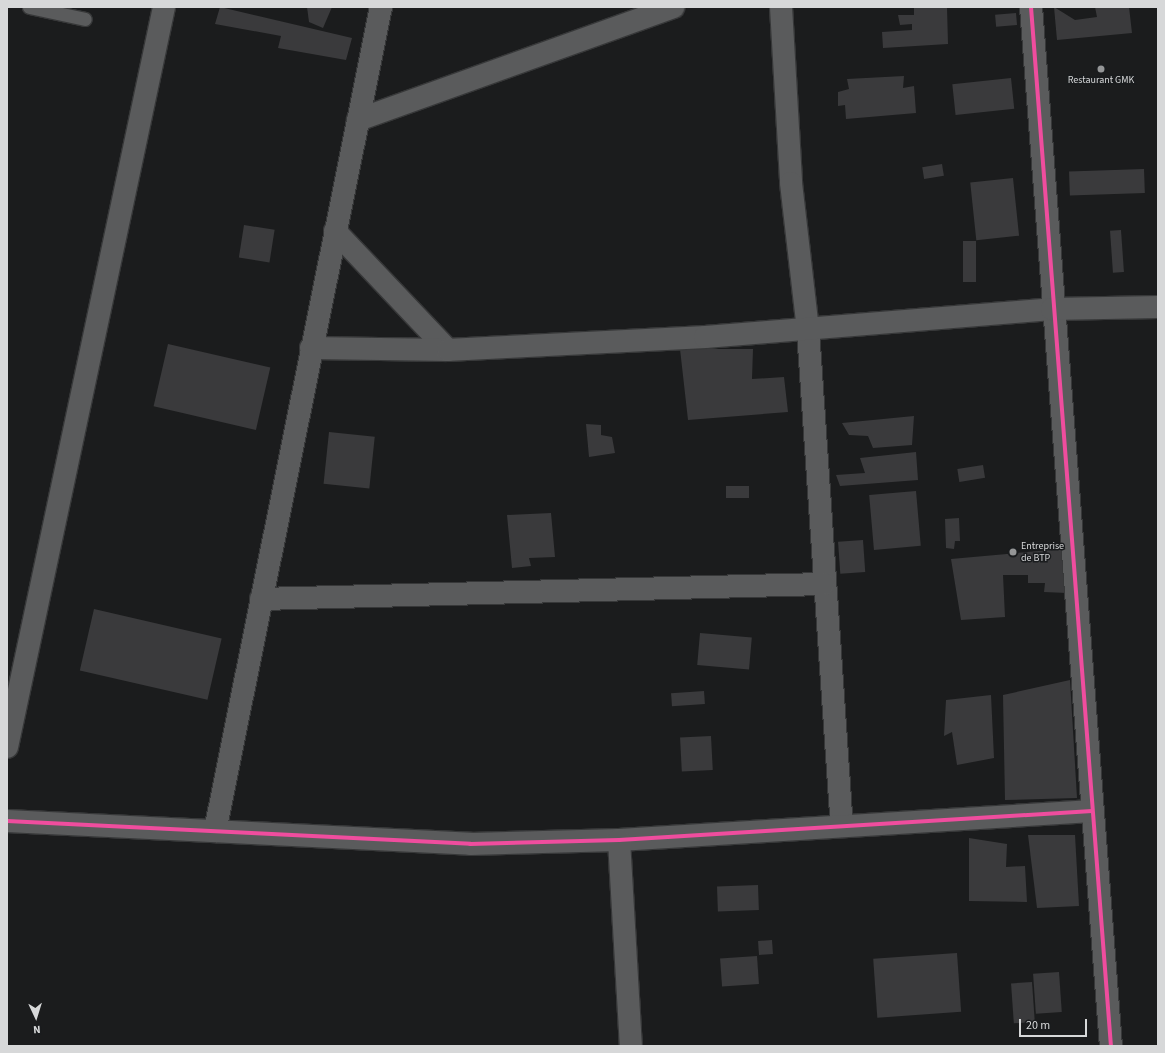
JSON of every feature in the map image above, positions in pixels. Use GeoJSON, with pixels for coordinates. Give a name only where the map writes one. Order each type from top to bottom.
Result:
{"type":"FeatureCollection","features":[{"type":"Feature","properties":{"kind":"street"},"geometry":{"type":"LineString","coordinates":[[7,747],[164,7]]}},
{"type":"Feature","properties":{"kind":"street"},"geometry":{"type":"LineString","coordinates":[[215,831],[311,348],[381,7]]}},
{"type":"Feature","properties":{"kind":"street"},"geometry":{"type":"LineString","coordinates":[[358,120],[673,7]]}},
{"type":"Feature","properties":{"kind":"street"},"geometry":{"type":"LineString","coordinates":[[781,7],[790,183],[808,330],[824,584],[842,826]]}},
{"type":"Feature","properties":{"kind":"street"},"geometry":{"type":"LineString","coordinates":[[1031,7],[1052,309],[1111,1046]]}},
{"type":"Feature","properties":{"kind":"street"},"geometry":{"type":"LineString","coordinates":[[335,231],[448,350]]}},
{"type":"Feature","properties":{"kind":"street"},"geometry":{"type":"LineString","coordinates":[[311,348],[448,350],[808,330],[1052,309],[1158,307]]}},
{"type":"Feature","properties":{"kind":"street"},"geometry":{"type":"LineString","coordinates":[[261,599],[824,584]]}},
{"type":"Feature","properties":{"kind":"street"},"geometry":{"type":"LineString","coordinates":[[7,821],[470,844],[619,840],[1092,811]]}},
{"type":"Feature","properties":{"kind":"street"},"geometry":{"type":"LineString","coordinates":[[619,840],[631,1046]]}},
{"type":"Feature","properties":{"kind":"lane"},"geometry":{"type":"LineString","coordinates":[[28,7],[86,18]]}},
{"type":"Feature","properties":{"kind":"building"},"geometry":{"type":"Polygon","coordinates":[[[220,7],[352,38],[346,60],[278,48],[281,36],[215,24],[220,7]]]}},
{"type":"Feature","properties":{"kind":"building"},"geometry":{"type":"Polygon","coordinates":[[[307,7],[332,7],[323,28],[309,22],[307,7]]]}},
{"type":"Feature","properties":{"kind":"building"},"geometry":{"type":"Polygon","coordinates":[[[914,7],[947,7],[948,44],[883,48],[882,32],[912,30],[912,24],[900,25],[898,15],[914,15],[914,7]]]}},
{"type":"Feature","properties":{"kind":"building"},"geometry":{"type":"Polygon","coordinates":[[[1054,7],[1075,20],[1097,17],[1095,7],[1129,7],[1132,33],[1057,40],[1054,7]]]}},
{"type":"Feature","properties":{"kind":"building"},"geometry":{"type":"Polygon","coordinates":[[[1016,13],[1017,25],[996,27],[995,15],[1016,13]]]}},
{"type":"Feature","properties":{"kind":"building"},"geometry":{"type":"Polygon","coordinates":[[[904,76],[903,88],[914,86],[916,113],[846,119],[845,105],[838,106],[838,92],[849,89],[847,79],[904,76]]]}},
{"type":"Feature","properties":{"kind":"building"},"geometry":{"type":"Polygon","coordinates":[[[1011,78],[1014,109],[956,115],[952,84],[1011,78]]]}},
{"type":"Feature","properties":{"kind":"building"},"geometry":{"type":"Polygon","coordinates":[[[942,164],[944,176],[924,179],[922,167],[942,164]]]}},
{"type":"Feature","properties":{"kind":"building"},"geometry":{"type":"Polygon","coordinates":[[[1144,169],[1145,193],[1070,196],[1069,172],[1144,169]]]}},
{"type":"Feature","properties":{"kind":"building"},"geometry":{"type":"Polygon","coordinates":[[[1013,178],[1019,236],[976,240],[970,182],[1013,178]]]}},
{"type":"Feature","properties":{"kind":"building"},"geometry":{"type":"Polygon","coordinates":[[[244,225],[275,230],[269,262],[239,258],[244,225]]]}},
{"type":"Feature","properties":{"kind":"building"},"geometry":{"type":"Polygon","coordinates":[[[1121,230],[1124,272],[1113,273],[1110,231],[1121,230]]]}},
{"type":"Feature","properties":{"kind":"building"},"geometry":{"type":"Polygon","coordinates":[[[963,241],[976,241],[976,282],[963,282],[963,241]]]}},
{"type":"Feature","properties":{"kind":"building"},"geometry":{"type":"Polygon","coordinates":[[[168,344],[270,368],[256,430],[154,406],[168,344]]]}},
{"type":"Feature","properties":{"kind":"building"},"geometry":{"type":"Polygon","coordinates":[[[680,349],[753,349],[752,379],[784,377],[788,412],[688,420],[680,349]]]}},
{"type":"Feature","properties":{"kind":"building"},"geometry":{"type":"Polygon","coordinates":[[[914,416],[912,445],[873,448],[868,436],[849,435],[842,423],[914,416]]]}},
{"type":"Feature","properties":{"kind":"building"},"geometry":{"type":"Polygon","coordinates":[[[586,424],[601,425],[601,435],[612,437],[615,453],[589,457],[586,424]]]}},
{"type":"Feature","properties":{"kind":"building"},"geometry":{"type":"Polygon","coordinates":[[[329,432],[375,437],[369,489],[324,484],[329,432]]]}},
{"type":"Feature","properties":{"kind":"building"},"geometry":{"type":"Polygon","coordinates":[[[916,452],[918,480],[840,486],[836,475],[865,473],[860,458],[916,452]]]}},
{"type":"Feature","properties":{"kind":"building"},"geometry":{"type":"Polygon","coordinates":[[[983,465],[985,478],[959,482],[957,469],[983,465]]]}},
{"type":"Feature","properties":{"kind":"building"},"geometry":{"type":"Polygon","coordinates":[[[726,486],[749,486],[749,498],[726,498],[726,486]]]}},
{"type":"Feature","properties":{"kind":"building"},"geometry":{"type":"Polygon","coordinates":[[[916,491],[921,546],[874,550],[869,495],[916,491]]]}},
{"type":"Feature","properties":{"kind":"building"},"geometry":{"type":"Polygon","coordinates":[[[551,513],[555,557],[529,558],[531,566],[512,568],[507,515],[551,513]]]}},
{"type":"Feature","properties":{"kind":"building"},"geometry":{"type":"Polygon","coordinates":[[[959,518],[960,541],[955,541],[954,549],[946,548],[945,519],[959,518]]]}},
{"type":"Feature","properties":{"kind":"building"},"geometry":{"type":"Polygon","coordinates":[[[863,540],[865,572],[840,574],[838,542],[863,540]]]}},
{"type":"Feature","properties":{"kind":"building"},"geometry":{"type":"Polygon","coordinates":[[[1061,549],[1067,593],[1044,592],[1045,583],[1028,583],[1028,575],[1003,575],[1005,617],[961,620],[951,559],[1061,549]]]}},
{"type":"Feature","properties":{"kind":"building"},"geometry":{"type":"Polygon","coordinates":[[[94,609],[222,638],[207,700],[80,670],[94,609]]]}},
{"type":"Feature","properties":{"kind":"building"},"geometry":{"type":"Polygon","coordinates":[[[700,633],[752,638],[749,669],[697,665],[700,633]]]}},
{"type":"Feature","properties":{"kind":"building"},"geometry":{"type":"Polygon","coordinates":[[[1070,680],[1077,798],[1005,800],[1003,695],[1070,680]]]}},
{"type":"Feature","properties":{"kind":"building"},"geometry":{"type":"Polygon","coordinates":[[[704,691],[705,704],[672,706],[671,693],[704,691]]]}},
{"type":"Feature","properties":{"kind":"building"},"geometry":{"type":"Polygon","coordinates":[[[991,695],[994,758],[957,765],[952,732],[944,736],[946,700],[991,695]]]}},
{"type":"Feature","properties":{"kind":"building"},"geometry":{"type":"Polygon","coordinates":[[[711,736],[713,770],[682,772],[680,738],[711,736]]]}},
{"type":"Feature","properties":{"kind":"building"},"geometry":{"type":"Polygon","coordinates":[[[1028,835],[1075,835],[1079,906],[1037,908],[1028,835]]]}},
{"type":"Feature","properties":{"kind":"building"},"geometry":{"type":"Polygon","coordinates":[[[969,838],[1007,844],[1006,867],[1025,866],[1027,902],[969,901],[969,838]]]}},
{"type":"Feature","properties":{"kind":"building"},"geometry":{"type":"Polygon","coordinates":[[[758,885],[759,910],[718,911],[717,886],[758,885]]]}},
{"type":"Feature","properties":{"kind":"building"},"geometry":{"type":"Polygon","coordinates":[[[772,940],[773,954],[759,955],[758,941],[772,940]]]}},
{"type":"Feature","properties":{"kind":"building"},"geometry":{"type":"Polygon","coordinates":[[[957,953],[961,1012],[877,1018],[873,959],[957,953]]]}},
{"type":"Feature","properties":{"kind":"building"},"geometry":{"type":"Polygon","coordinates":[[[757,956],[759,984],[722,987],[720,959],[757,956]]]}},
{"type":"Feature","properties":{"kind":"building"},"geometry":{"type":"Polygon","coordinates":[[[1059,972],[1062,1012],[1036,1014],[1033,974],[1059,972]]]}},
{"type":"Feature","properties":{"kind":"building"},"geometry":{"type":"Polygon","coordinates":[[[1032,982],[1035,1022],[1014,1023],[1011,983],[1032,982]]]}},
{"type":"Feature","properties":{"kind":"cycle path"},"geometry":{"type":"LineString","coordinates":[[1031,7],[1111,1046]]}},
{"type":"Feature","properties":{"kind":"cycle path"},"geometry":{"type":"LineString","coordinates":[[7,821],[470,844],[619,840],[1092,811]]}},
{"type":"Feature","properties":{"kind":"place","name":"Restaurant GMK"},"geometry":{"type":"Point","coordinates":[1101,69]}},
{"type":"Feature","properties":{"kind":"place","name":"Entreprise de BTP"},"geometry":{"type":"Point","coordinates":[1013,552]}}]}
